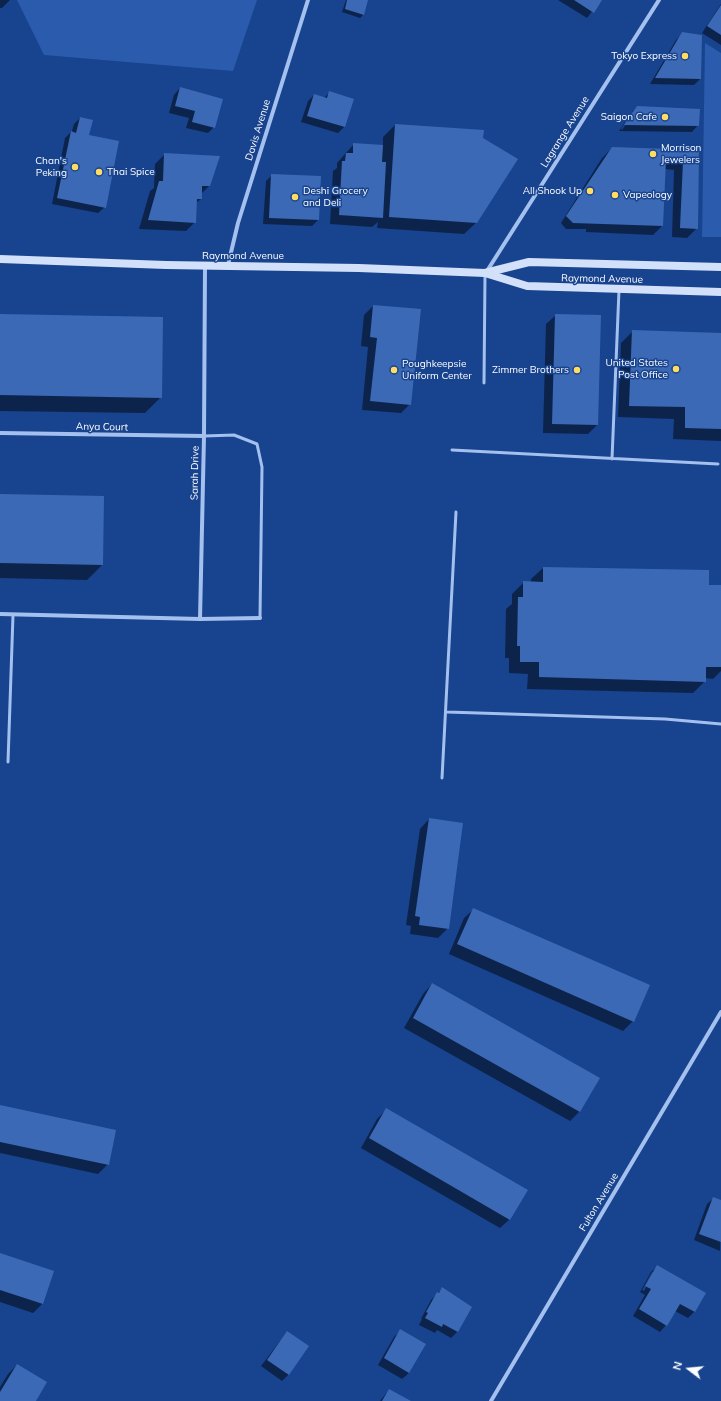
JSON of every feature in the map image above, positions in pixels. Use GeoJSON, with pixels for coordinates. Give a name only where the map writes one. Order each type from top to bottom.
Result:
{"type":"FeatureCollection","features":[{"type":"Feature","properties":{"kind":"main road","name":"Raymond Avenue"},"geometry":{"type":"LineString","coordinates":[[0,259],[205,266],[228,265],[359,268],[485,273],[527,286],[721,292]]}},
{"type":"Feature","properties":{"kind":"main road","name":"Raymond Avenue"},"geometry":{"type":"LineString","coordinates":[[485,273],[529,262],[721,266]]}},
{"type":"Feature","properties":{"kind":"street","name":"Davis Avenue"},"geometry":{"type":"LineString","coordinates":[[228,265],[238,223],[308,0]]}},
{"type":"Feature","properties":{"kind":"street","name":"Lagrange Avenue"},"geometry":{"type":"LineString","coordinates":[[485,273],[659,0]]}},
{"type":"Feature","properties":{"kind":"street","name":"Sarah Drive"},"geometry":{"type":"LineString","coordinates":[[200,619],[204,436],[205,266]]}},
{"type":"Feature","properties":{"kind":"street","name":"Anya Court"},"geometry":{"type":"LineString","coordinates":[[0,433],[204,436]]}},
{"type":"Feature","properties":{"kind":"street"},"geometry":{"type":"LineString","coordinates":[[0,614],[200,619],[260,618]]}},
{"type":"Feature","properties":{"kind":"street","name":"Fulton Avenue"},"geometry":{"type":"LineString","coordinates":[[491,1401],[721,1012]]}},
{"type":"Feature","properties":{"kind":"lane"},"geometry":{"type":"LineString","coordinates":[[484,383],[485,273]]}},
{"type":"Feature","properties":{"kind":"lane"},"geometry":{"type":"LineString","coordinates":[[612,459],[619,290]]}},
{"type":"Feature","properties":{"kind":"lane"},"geometry":{"type":"LineString","coordinates":[[204,436],[234,434],[256,444],[262,468],[260,618]]}},
{"type":"Feature","properties":{"kind":"lane"},"geometry":{"type":"LineString","coordinates":[[452,450],[718,464]]}},
{"type":"Feature","properties":{"kind":"lane"},"geometry":{"type":"LineString","coordinates":[[442,778],[447,712],[456,512]]}},
{"type":"Feature","properties":{"kind":"lane"},"geometry":{"type":"LineString","coordinates":[[8,762],[13,615]]}},
{"type":"Feature","properties":{"kind":"lane"},"geometry":{"type":"LineString","coordinates":[[447,712],[665,719],[721,724]]}},
{"type":"Feature","properties":{"kind":"shaded area"},"geometry":{"type":"Polygon","coordinates":[[[17,0],[257,0],[233,71],[44,55],[17,0]]]}},
{"type":"Feature","properties":{"kind":"shaded area"},"geometry":{"type":"Polygon","coordinates":[[[705,43],[721,53],[721,237],[702,237],[705,43]]]}},
{"type":"Feature","properties":{"kind":"building"},"geometry":{"type":"Polygon","coordinates":[[[347,0],[368,0],[364,15],[345,9],[347,0]]]}},
{"type":"Feature","properties":{"kind":"building"},"geometry":{"type":"Polygon","coordinates":[[[574,0],[602,0],[594,13],[574,0]]]}},
{"type":"Feature","properties":{"kind":"building"},"geometry":{"type":"Polygon","coordinates":[[[721,5],[721,35],[707,26],[721,5]]]}},
{"type":"Feature","properties":{"kind":"building","name":"Tokyo Express"},"geometry":{"type":"Polygon","coordinates":[[[682,32],[702,35],[701,79],[655,78],[682,32]]]}},
{"type":"Feature","properties":{"kind":"building"},"geometry":{"type":"Polygon","coordinates":[[[180,87],[223,99],[215,128],[192,122],[195,111],[175,106],[180,87]]]}},
{"type":"Feature","properties":{"kind":"building"},"geometry":{"type":"Polygon","coordinates":[[[329,91],[354,99],[345,127],[307,116],[314,94],[327,98],[329,91]]]}},
{"type":"Feature","properties":{"kind":"building","name":"Saigon Cafe"},"geometry":{"type":"Polygon","coordinates":[[[637,106],[700,109],[699,126],[624,125],[637,106]]]}},
{"type":"Feature","properties":{"kind":"building"},"geometry":{"type":"Polygon","coordinates":[[[80,117],[93,120],[89,135],[119,141],[106,208],[57,198],[71,131],[76,133],[80,117]]]}},
{"type":"Feature","properties":{"kind":"building"},"geometry":{"type":"Polygon","coordinates":[[[395,124],[484,130],[483,138],[518,159],[477,223],[389,217],[395,124]]]}},
{"type":"Feature","properties":{"kind":"building"},"geometry":{"type":"Polygon","coordinates":[[[353,143],[383,145],[382,162],[386,162],[383,218],[339,215],[342,161],[345,161],[346,153],[353,153],[353,143]]]}},
{"type":"Feature","properties":{"kind":"building"},"geometry":{"type":"Polygon","coordinates":[[[612,147],[699,150],[698,229],[680,228],[683,161],[666,160],[663,226],[573,223],[566,216],[612,147]]]}},
{"type":"Feature","properties":{"kind":"building"},"geometry":{"type":"Polygon","coordinates":[[[164,153],[220,156],[210,186],[202,186],[202,199],[197,199],[196,223],[148,220],[159,181],[163,181],[164,153]]]}},
{"type":"Feature","properties":{"kind":"building","name":"Deshi Grocery and Deli"},"geometry":{"type":"Polygon","coordinates":[[[271,174],[321,176],[319,220],[269,218],[271,174]]]}},
{"type":"Feature","properties":{"kind":"building","name":"Poughkeepsie Uniform Center"},"geometry":{"type":"Polygon","coordinates":[[[373,305],[421,309],[411,405],[370,401],[377,338],[370,337],[373,305]]]}},
{"type":"Feature","properties":{"kind":"building"},"geometry":{"type":"Polygon","coordinates":[[[0,314],[163,317],[162,398],[0,395],[0,314]]]}},
{"type":"Feature","properties":{"kind":"building","name":"Zimmer Brothers"},"geometry":{"type":"Polygon","coordinates":[[[555,314],[601,315],[598,425],[552,424],[555,314]]]}},
{"type":"Feature","properties":{"kind":"building","name":"United States Post Office"},"geometry":{"type":"Polygon","coordinates":[[[632,330],[721,333],[721,429],[685,428],[685,407],[629,406],[632,330]]]}},
{"type":"Feature","properties":{"kind":"building"},"geometry":{"type":"Polygon","coordinates":[[[0,494],[104,496],[103,565],[0,563],[0,494]]]}},
{"type":"Feature","properties":{"kind":"building"},"geometry":{"type":"Polygon","coordinates":[[[543,567],[709,570],[709,585],[721,585],[721,667],[706,667],[706,682],[539,677],[539,662],[520,662],[520,646],[517,646],[518,597],[523,597],[523,581],[543,582],[543,567]]]}},
{"type":"Feature","properties":{"kind":"building"},"geometry":{"type":"Polygon","coordinates":[[[429,818],[463,823],[449,929],[419,925],[420,917],[415,916],[429,818]]]}},
{"type":"Feature","properties":{"kind":"building"},"geometry":{"type":"Polygon","coordinates":[[[473,908],[650,985],[634,1022],[457,944],[473,908]]]}},
{"type":"Feature","properties":{"kind":"building"},"geometry":{"type":"Polygon","coordinates":[[[432,983],[600,1078],[580,1112],[413,1018],[432,983]]]}},
{"type":"Feature","properties":{"kind":"building"},"geometry":{"type":"Polygon","coordinates":[[[0,1105],[116,1130],[109,1165],[0,1142],[0,1105]]]}},
{"type":"Feature","properties":{"kind":"building"},"geometry":{"type":"Polygon","coordinates":[[[386,1108],[528,1190],[510,1220],[369,1138],[386,1108]]]}},
{"type":"Feature","properties":{"kind":"building"},"geometry":{"type":"Polygon","coordinates":[[[713,1197],[721,1200],[721,1242],[699,1234],[713,1197]]]}},
{"type":"Feature","properties":{"kind":"building"},"geometry":{"type":"Polygon","coordinates":[[[0,1253],[54,1271],[43,1304],[0,1290],[0,1253]]]}},
{"type":"Feature","properties":{"kind":"building"},"geometry":{"type":"Polygon","coordinates":[[[657,1265],[706,1293],[695,1312],[680,1304],[667,1326],[639,1309],[651,1289],[645,1286],[657,1265]]]}},
{"type":"Feature","properties":{"kind":"building"},"geometry":{"type":"Polygon","coordinates":[[[442,1287],[472,1307],[458,1332],[443,1324],[442,1327],[425,1318],[428,1313],[426,1312],[437,1292],[439,1293],[442,1287]]]}},
{"type":"Feature","properties":{"kind":"building"},"geometry":{"type":"Polygon","coordinates":[[[400,1329],[426,1344],[409,1373],[384,1358],[400,1329]]]}},
{"type":"Feature","properties":{"kind":"building"},"geometry":{"type":"Polygon","coordinates":[[[287,1331],[309,1346],[289,1375],[267,1360],[287,1331]]]}},
{"type":"Feature","properties":{"kind":"building"},"geometry":{"type":"Polygon","coordinates":[[[17,1364],[47,1382],[36,1401],[0,1401],[0,1392],[17,1364]]]}},
{"type":"Feature","properties":{"kind":"building"},"geometry":{"type":"Polygon","coordinates":[[[389,1389],[411,1401],[382,1401],[389,1389]]]}},
{"type":"Feature","properties":{"kind":"place","name":"Tokyo Express"},"geometry":{"type":"Point","coordinates":[685,56]}},
{"type":"Feature","properties":{"kind":"place","name":"Saigon Cafe"},"geometry":{"type":"Point","coordinates":[665,117]}},
{"type":"Feature","properties":{"kind":"place","name":"Morrison Jewelers"},"geometry":{"type":"Point","coordinates":[653,154]}},
{"type":"Feature","properties":{"kind":"place","name":"Chan's Peking"},"geometry":{"type":"Point","coordinates":[75,167]}},
{"type":"Feature","properties":{"kind":"place","name":"Thai Spice"},"geometry":{"type":"Point","coordinates":[99,172]}},
{"type":"Feature","properties":{"kind":"place","name":"All Shook Up"},"geometry":{"type":"Point","coordinates":[590,191]}},
{"type":"Feature","properties":{"kind":"place","name":"Vapeology"},"geometry":{"type":"Point","coordinates":[615,195]}},
{"type":"Feature","properties":{"kind":"place","name":"Deshi Grocery and Deli"},"geometry":{"type":"Point","coordinates":[295,197]}},
{"type":"Feature","properties":{"kind":"place","name":"United States Post Office"},"geometry":{"type":"Point","coordinates":[676,369]}},
{"type":"Feature","properties":{"kind":"place","name":"Poughkeepsie Uniform Center"},"geometry":{"type":"Point","coordinates":[394,370]}},
{"type":"Feature","properties":{"kind":"place","name":"Zimmer Brothers"},"geometry":{"type":"Point","coordinates":[577,370]}}]}
